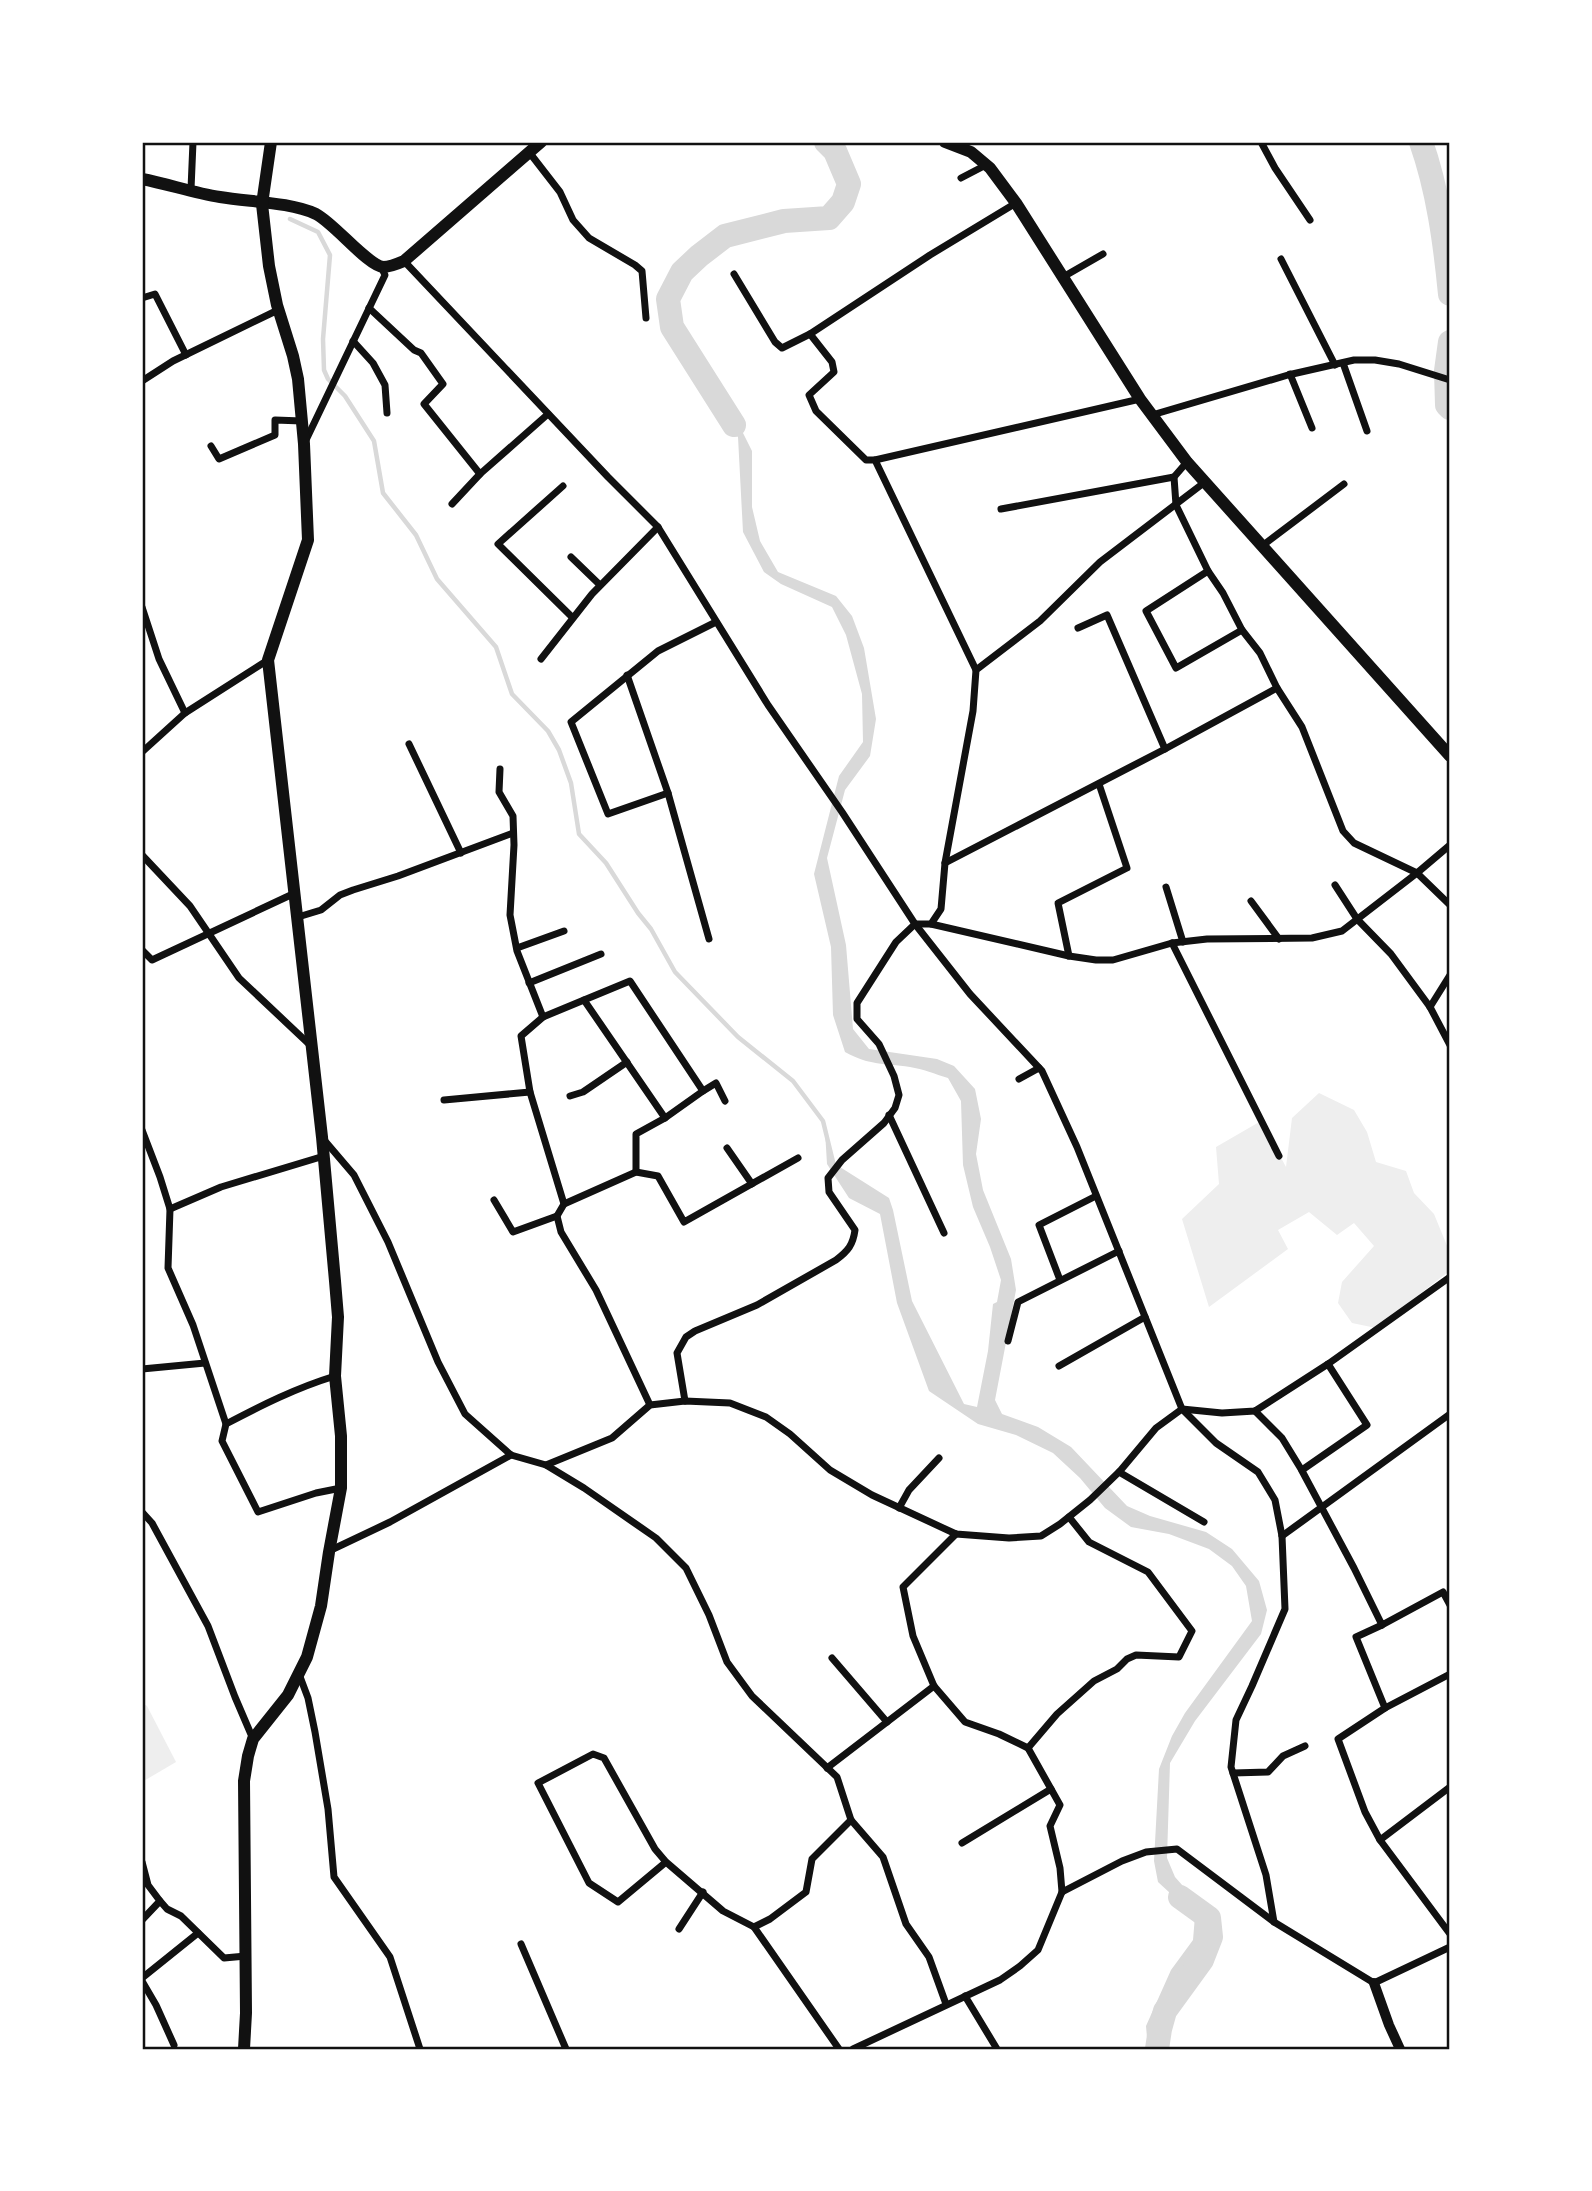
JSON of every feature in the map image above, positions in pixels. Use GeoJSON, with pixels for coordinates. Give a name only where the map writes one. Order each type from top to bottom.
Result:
{"type":"FeatureCollection","features":[{"type":"Feature","properties":{"kind":"main road"},"geometry":{"type":"LineString","coordinates":[[244,2049],[244,1781],[248,1756],[253,1739],[288,1695],[307,1657],[316,1627],[341,1488],[341,1436],[335,1376],[338,1317],[324,1156],[268,660],[308,540],[302,421],[293,356],[278,310],[269,266],[262,204],[271,142]]}},
{"type":"Feature","properties":{"kind":"main road"},"geometry":{"type":"LineString","coordinates":[[142,179],[217,197],[301,208],[333,226],[373,263],[381,267],[392,266],[404,261],[541,142]]}},
{"type":"Feature","properties":{"kind":"main road"},"geometry":{"type":"LineString","coordinates":[[945,142],[971,152],[986,165],[1016,203],[1140,399],[1187,463],[1449,751]]}},
{"type":"Feature","properties":{"kind":"street"},"geometry":{"type":"LineString","coordinates":[[191,189],[193,142]]}},
{"type":"Feature","properties":{"kind":"street"},"geometry":{"type":"LineString","coordinates":[[1261,142],[1310,220]]}},
{"type":"Feature","properties":{"kind":"street"},"geometry":{"type":"LineString","coordinates":[[529,152],[560,192],[573,220],[589,239],[642,271],[646,318]]}},
{"type":"Feature","properties":{"kind":"street"},"geometry":{"type":"LineString","coordinates":[[961,178],[986,165]]}},
{"type":"Feature","properties":{"kind":"street"},"geometry":{"type":"LineString","coordinates":[[734,274],[775,342],[782,348],[810,334],[930,255],[1016,203]]}},
{"type":"Feature","properties":{"kind":"street"},"geometry":{"type":"LineString","coordinates":[[1063,277],[1102,254]]}},
{"type":"Feature","properties":{"kind":"street"},"geometry":{"type":"LineString","coordinates":[[1281,259],[1339,364],[1367,431]]}},
{"type":"Feature","properties":{"kind":"street"},"geometry":{"type":"LineString","coordinates":[[404,261],[658,527],[768,705],[915,924],[970,994],[1038,1068],[1061,1111],[1182,1409],[1216,1443],[1258,1472],[1275,1500],[1282,1536],[1284,1609],[1236,1720],[1231,1767],[1266,1875],[1274,1922]]}},
{"type":"Feature","properties":{"kind":"street"},"geometry":{"type":"LineString","coordinates":[[304,444],[384,275],[381,267]]}},
{"type":"Feature","properties":{"kind":"street"},"geometry":{"type":"LineString","coordinates":[[142,298],[155,294],[186,355]]}},
{"type":"Feature","properties":{"kind":"street"},"geometry":{"type":"LineString","coordinates":[[369,308],[414,350],[421,353],[443,384],[424,404],[481,474]]}},
{"type":"Feature","properties":{"kind":"street"},"geometry":{"type":"LineString","coordinates":[[142,381],[186,355],[278,310]]}},
{"type":"Feature","properties":{"kind":"street"},"geometry":{"type":"LineString","coordinates":[[810,334],[832,362],[834,372],[809,395],[816,411],[866,460],[1140,399]]}},
{"type":"Feature","properties":{"kind":"street"},"geometry":{"type":"LineString","coordinates":[[353,341],[373,363],[385,385],[387,412]]}},
{"type":"Feature","properties":{"kind":"street"},"geometry":{"type":"LineString","coordinates":[[1151,415],[1290,374],[1353,360],[1399,364],[1450,380]]}},
{"type":"Feature","properties":{"kind":"street"},"geometry":{"type":"LineString","coordinates":[[1290,374],[1312,428]]}},
{"type":"Feature","properties":{"kind":"street"},"geometry":{"type":"LineString","coordinates":[[452,504],[548,414]]}},
{"type":"Feature","properties":{"kind":"street"},"geometry":{"type":"LineString","coordinates":[[211,446],[219,459],[275,435],[275,420],[302,421]]}},
{"type":"Feature","properties":{"kind":"street"},"geometry":{"type":"LineString","coordinates":[[875,460],[976,670],[971,724],[945,863],[941,909],[931,924]]}},
{"type":"Feature","properties":{"kind":"street"},"geometry":{"type":"LineString","coordinates":[[1001,509],[1174,477],[1187,463]]}},
{"type":"Feature","properties":{"kind":"street"},"geometry":{"type":"LineString","coordinates":[[1174,477],[1176,505],[1208,571],[1303,727],[1343,831],[1354,842],[1417,873],[1450,905]]}},
{"type":"Feature","properties":{"kind":"street"},"geometry":{"type":"LineString","coordinates":[[976,670],[1040,621],[1100,562],[1205,482]]}},
{"type":"Feature","properties":{"kind":"street"},"geometry":{"type":"LineString","coordinates":[[1262,546],[1344,484]]}},
{"type":"Feature","properties":{"kind":"street"},"geometry":{"type":"LineString","coordinates":[[563,486],[498,544],[572,617]]}},
{"type":"Feature","properties":{"kind":"street"},"geometry":{"type":"LineString","coordinates":[[541,659],[600,585],[658,527]]}},
{"type":"Feature","properties":{"kind":"street"},"geometry":{"type":"LineString","coordinates":[[571,557],[600,585]]}},
{"type":"Feature","properties":{"kind":"street"},"geometry":{"type":"LineString","coordinates":[[1208,571],[1146,611],[1176,668],[1242,630]]}},
{"type":"Feature","properties":{"kind":"street"},"geometry":{"type":"LineString","coordinates":[[142,607],[159,659],[185,713]]}},
{"type":"Feature","properties":{"kind":"street"},"geometry":{"type":"LineString","coordinates":[[1078,628],[1107,615],[1165,749]]}},
{"type":"Feature","properties":{"kind":"street"},"geometry":{"type":"LineString","coordinates":[[668,793],[608,814],[571,722],[658,651],[716,622]]}},
{"type":"Feature","properties":{"kind":"street"},"geometry":{"type":"LineString","coordinates":[[142,752],[185,713],[268,660]]}},
{"type":"Feature","properties":{"kind":"street"},"geometry":{"type":"LineString","coordinates":[[627,675],[668,793],[709,939]]}},
{"type":"Feature","properties":{"kind":"street"},"geometry":{"type":"LineString","coordinates":[[945,863],[1277,688]]}},
{"type":"Feature","properties":{"kind":"street"},"geometry":{"type":"LineString","coordinates":[[409,744],[461,853]]}},
{"type":"Feature","properties":{"kind":"street"},"geometry":{"type":"LineString","coordinates":[[500,769],[499,792],[513,816],[510,915],[517,948],[542,1017]]}},
{"type":"Feature","properties":{"kind":"street"},"geometry":{"type":"LineString","coordinates":[[1069,956],[1058,903],[1127,868],[1098,784]]}},
{"type":"Feature","properties":{"kind":"street"},"geometry":{"type":"LineString","coordinates":[[298,917],[321,910],[340,895],[513,833]]}},
{"type":"Feature","properties":{"kind":"street"},"geometry":{"type":"LineString","coordinates":[[685,1401],[677,1353],[686,1337],[757,1305],[847,1252],[853,1242],[855,1230],[829,1192],[828,1178],[842,1160],[884,1123],[895,1108],[899,1095],[879,1044],[857,1019],[857,1003],[896,942],[915,924],[931,924],[1069,956],[1113,960],[1172,943],[1207,939],[1312,938],[1342,931],[1450,845]]}},
{"type":"Feature","properties":{"kind":"street"},"geometry":{"type":"LineString","coordinates":[[143,858],[190,906],[239,978],[310,1046]]}},
{"type":"Feature","properties":{"kind":"street"},"geometry":{"type":"LineString","coordinates":[[1335,885],[1357,919],[1391,954],[1430,1007],[1450,1045]]}},
{"type":"Feature","properties":{"kind":"street"},"geometry":{"type":"LineString","coordinates":[[1166,887],[1184,942]]}},
{"type":"Feature","properties":{"kind":"street"},"geometry":{"type":"LineString","coordinates":[[142,950],[152,960],[295,893]]}},
{"type":"Feature","properties":{"kind":"street"},"geometry":{"type":"LineString","coordinates":[[1251,901],[1279,939]]}},
{"type":"Feature","properties":{"kind":"street"},"geometry":{"type":"LineString","coordinates":[[517,948],[565,931]]}},
{"type":"Feature","properties":{"kind":"street"},"geometry":{"type":"LineString","coordinates":[[1172,943],[1279,1156]]}},
{"type":"Feature","properties":{"kind":"street"},"geometry":{"type":"LineString","coordinates":[[529,983],[601,954]]}},
{"type":"Feature","properties":{"kind":"street"},"geometry":{"type":"LineString","coordinates":[[1430,1007],[1450,975]]}},
{"type":"Feature","properties":{"kind":"street"},"geometry":{"type":"LineString","coordinates":[[564,1204],[530,1092],[521,1036],[542,1017],[630,981],[704,1091]]}},
{"type":"Feature","properties":{"kind":"street"},"geometry":{"type":"LineString","coordinates":[[584,1000],[665,1118]]}},
{"type":"Feature","properties":{"kind":"street"},"geometry":{"type":"LineString","coordinates":[[570,1096],[583,1092],[627,1062]]}},
{"type":"Feature","properties":{"kind":"street"},"geometry":{"type":"LineString","coordinates":[[1019,1079],[1038,1068]]}},
{"type":"Feature","properties":{"kind":"street"},"geometry":{"type":"LineString","coordinates":[[636,1172],[635,1134],[665,1118],[716,1083],[724,1101]]}},
{"type":"Feature","properties":{"kind":"street"},"geometry":{"type":"LineString","coordinates":[[444,1100],[530,1092]]}},
{"type":"Feature","properties":{"kind":"street"},"geometry":{"type":"LineString","coordinates":[[889,1115],[944,1233]]}},
{"type":"Feature","properties":{"kind":"street"},"geometry":{"type":"LineString","coordinates":[[142,1130],[170,1209],[168,1268],[192,1325],[226,1424],[222,1441],[258,1512],[316,1493],[341,1488]]}},
{"type":"Feature","properties":{"kind":"street"},"geometry":{"type":"LineString","coordinates":[[322,1137],[354,1175],[388,1242],[438,1362],[466,1414],[511,1455],[546,1465],[656,1538],[686,1568],[709,1615],[727,1662],[752,1696],[837,1777],[851,1820],[883,1857],[906,1924],[929,1957],[946,2004]]}},
{"type":"Feature","properties":{"kind":"street"},"geometry":{"type":"LineString","coordinates":[[727,1148],[752,1184]]}},
{"type":"Feature","properties":{"kind":"street"},"geometry":{"type":"LineString","coordinates":[[170,1209],[221,1187],[324,1156]]}},
{"type":"Feature","properties":{"kind":"street"},"geometry":{"type":"LineString","coordinates":[[494,1200],[513,1232],[557,1216],[564,1204],[636,1172],[658,1176],[684,1222],[798,1157]]}},
{"type":"Feature","properties":{"kind":"street"},"geometry":{"type":"LineString","coordinates":[[1060,1280],[1039,1225],[1096,1196]]}},
{"type":"Feature","properties":{"kind":"street"},"geometry":{"type":"LineString","coordinates":[[557,1216],[561,1232],[596,1290],[650,1405]]}},
{"type":"Feature","properties":{"kind":"street"},"geometry":{"type":"LineString","coordinates":[[1008,1341],[1018,1302],[1119,1251]]}},
{"type":"Feature","properties":{"kind":"street"},"geometry":{"type":"LineString","coordinates":[[546,1465],[612,1438],[650,1405],[685,1401],[730,1403],[766,1417],[790,1434],[830,1471],[872,1495],[956,1534],[1009,1538],[1041,1535],[1090,1500],[1119,1472],[1156,1428],[1182,1409],[1222,1413],[1255,1411],[1328,1364],[1450,1277]]}},
{"type":"Feature","properties":{"kind":"street"},"geometry":{"type":"LineString","coordinates":[[1059,1366],[1145,1317]]}},
{"type":"Feature","properties":{"kind":"street"},"geometry":{"type":"LineString","coordinates":[[142,1369],[205,1363]]}},
{"type":"Feature","properties":{"kind":"street"},"geometry":{"type":"LineString","coordinates":[[1302,1470],[1367,1425],[1328,1364]]}},
{"type":"Feature","properties":{"kind":"street"},"geometry":{"type":"LineString","coordinates":[[226,1424],[305,1385],[335,1376]]}},
{"type":"Feature","properties":{"kind":"street"},"geometry":{"type":"LineString","coordinates":[[1255,1411],[1282,1438],[1302,1470],[1382,1625]]}},
{"type":"Feature","properties":{"kind":"street"},"geometry":{"type":"LineString","coordinates":[[1282,1536],[1450,1414]]}},
{"type":"Feature","properties":{"kind":"street"},"geometry":{"type":"LineString","coordinates":[[328,1552],[390,1522],[511,1455]]}},
{"type":"Feature","properties":{"kind":"street"},"geometry":{"type":"LineString","coordinates":[[899,1508],[909,1490],[939,1458]]}},
{"type":"Feature","properties":{"kind":"street"},"geometry":{"type":"LineString","coordinates":[[1119,1472],[1204,1522]]}},
{"type":"Feature","properties":{"kind":"street"},"geometry":{"type":"LineString","coordinates":[[142,1511],[152,1523],[208,1626],[253,1739]]}},
{"type":"Feature","properties":{"kind":"street"},"geometry":{"type":"LineString","coordinates":[[1028,1748],[1057,1714],[1094,1681],[1136,1655],[1180,1657],[1192,1631],[1148,1572],[1089,1542],[1069,1517]]}},
{"type":"Feature","properties":{"kind":"street"},"geometry":{"type":"LineString","coordinates":[[853,2049],[1000,1980],[1020,1966],[1038,1950],[1062,1892],[1060,1868],[1050,1826],[1060,1805],[1028,1748],[965,1722],[934,1686],[913,1636],[903,1587],[956,1534]]}},
{"type":"Feature","properties":{"kind":"street"},"geometry":{"type":"LineString","coordinates":[[1385,1708],[1356,1637],[1443,1592],[1450,1605]]}},
{"type":"Feature","properties":{"kind":"street"},"geometry":{"type":"LineString","coordinates":[[832,1658],[887,1722]]}},
{"type":"Feature","properties":{"kind":"street"},"geometry":{"type":"LineString","coordinates":[[299,1673],[308,1698],[315,1732],[328,1809],[334,1877],[390,1957],[421,2049]]}},
{"type":"Feature","properties":{"kind":"street"},"geometry":{"type":"LineString","coordinates":[[1450,1674],[1385,1708],[1338,1740],[1365,1812],[1380,1840],[1450,1934]]}},
{"type":"Feature","properties":{"kind":"street"},"geometry":{"type":"LineString","coordinates":[[827,1768],[934,1686]]}},
{"type":"Feature","properties":{"kind":"street"},"geometry":{"type":"LineString","coordinates":[[1233,1773],[1268,1772],[1283,1756],[1305,1746]]}},
{"type":"Feature","properties":{"kind":"street"},"geometry":{"type":"LineString","coordinates":[[666,1862],[618,1902],[589,1883],[538,1783],[593,1754],[604,1758],[655,1849],[666,1862],[723,1911],[754,1927],[839,2049]]}},
{"type":"Feature","properties":{"kind":"street"},"geometry":{"type":"LineString","coordinates":[[1380,1840],[1450,1787]]}},
{"type":"Feature","properties":{"kind":"street"},"geometry":{"type":"LineString","coordinates":[[962,1843],[1051,1789]]}},
{"type":"Feature","properties":{"kind":"street"},"geometry":{"type":"LineString","coordinates":[[754,1927],[770,1919],[806,1892],[812,1859],[851,1820]]}},
{"type":"Feature","properties":{"kind":"street"},"geometry":{"type":"LineString","coordinates":[[1062,1892],[1144,1853],[1177,1849],[1274,1922],[1374,1983],[1399,2049]]}},
{"type":"Feature","properties":{"kind":"street"},"geometry":{"type":"LineString","coordinates":[[142,1862],[148,1885],[167,1909],[181,1916],[224,1958],[246,1956]]}},
{"type":"Feature","properties":{"kind":"street"},"geometry":{"type":"LineString","coordinates":[[679,1929],[703,1892]]}},
{"type":"Feature","properties":{"kind":"street"},"geometry":{"type":"LineString","coordinates":[[142,1920],[160,1901]]}},
{"type":"Feature","properties":{"kind":"street"},"geometry":{"type":"LineString","coordinates":[[174,2045],[142,1979],[198,1933]]}},
{"type":"Feature","properties":{"kind":"street"},"geometry":{"type":"LineString","coordinates":[[521,1944],[566,2049]]}},
{"type":"Feature","properties":{"kind":"street"},"geometry":{"type":"LineString","coordinates":[[1374,1983],[1450,1947]]}},
{"type":"Feature","properties":{"kind":"street"},"geometry":{"type":"LineString","coordinates":[[965,1996],[997,2049]]}},
{"type":"Feature","properties":{"kind":"shaded area"},"geometry":{"type":"Polygon","coordinates":[[[717,397],[733,413],[752,451],[752,507],[760,541],[778,572],[836,596],[852,616],[864,648],[876,719],[870,756],[845,790],[827,858],[846,945],[853,1029],[869,1049],[937,1059],[954,1066],[975,1089],[981,1119],[976,1154],[983,1190],[1011,1259],[1016,1290],[995,1400],[1002,1414],[1038,1427],[1071,1447],[1127,1506],[1150,1516],[1206,1532],[1232,1549],[1259,1581],[1267,1610],[1261,1634],[1195,1721],[1170,1763],[1167,1858],[1175,1877],[1206,1912],[1210,1929],[1200,1963],[1168,2009],[1159,2049],[1148,2049],[1146,2026],[1171,1970],[1193,1940],[1195,1916],[1158,1882],[1154,1861],[1159,1769],[1172,1736],[1185,1713],[1252,1621],[1246,1586],[1232,1566],[1209,1549],[1169,1534],[1131,1527],[1105,1508],[1080,1478],[1053,1453],[1016,1435],[978,1424],[929,1391],[897,1303],[880,1214],[849,1198],[827,1164],[825,1131],[832,1162],[889,1198],[912,1301],[964,1404],[977,1407],[988,1351],[993,1304],[997,1302],[1001,1280],[973,1207],[963,1165],[961,1101],[948,1078],[915,1068],[870,1062],[845,1052],[833,1015],[831,947],[814,874],[839,776],[863,742],[862,694],[846,635],[832,607],[781,584],[764,572],[743,532],[738,437],[717,397]]]}},
{"type":"Feature","properties":{"kind":"shaded area"},"geometry":{"type":"Polygon","coordinates":[[[1319,1093],[1354,1110],[1367,1132],[1376,1162],[1406,1171],[1414,1193],[1434,1214],[1450,1253],[1448,1272],[1376,1328],[1352,1323],[1338,1303],[1342,1282],[1374,1246],[1354,1223],[1337,1235],[1309,1212],[1278,1230],[1288,1249],[1209,1307],[1182,1219],[1219,1184],[1216,1147],[1261,1121],[1286,1167],[1292,1118],[1319,1093]]]}},
{"type":"Feature","properties":{"kind":"shaded area"},"geometry":{"type":"Polygon","coordinates":[[[142,1703],[147,1706],[176,1762],[142,1782],[142,1703]]]}},
{"type":"Feature","properties":{"kind":"waterway"},"geometry":{"type":"LineString","coordinates":[[734,425],[672,327],[668,299],[682,272],[725,236],[784,221],[829,218],[843,202],[849,184],[835,151],[826,142]]}},
{"type":"Feature","properties":{"kind":"waterway"},"geometry":{"type":"LineString","coordinates":[[1421,142],[1440,217],[1450,294]]}},
{"type":"Feature","properties":{"kind":"waterway"},"geometry":{"type":"LineString","coordinates":[[290,219],[318,232],[330,255],[323,339],[324,370],[328,379],[345,396],[374,441],[383,493],[416,535],[437,579],[496,647],[512,694],[548,731],[559,750],[571,783],[579,834],[606,863],[651,929],[675,972],[738,1037],[793,1081],[823,1121],[834,1166]]}},
{"type":"Feature","properties":{"kind":"waterway"},"geometry":{"type":"LineString","coordinates":[[1450,342],[1446,371],[1447,405],[1450,408]]}},
{"type":"Feature","properties":{"kind":"waterway"},"geometry":{"type":"LineString","coordinates":[[1157,2049],[1165,2011],[1202,1960],[1211,1937],[1209,1918],[1180,1897]]}}]}
